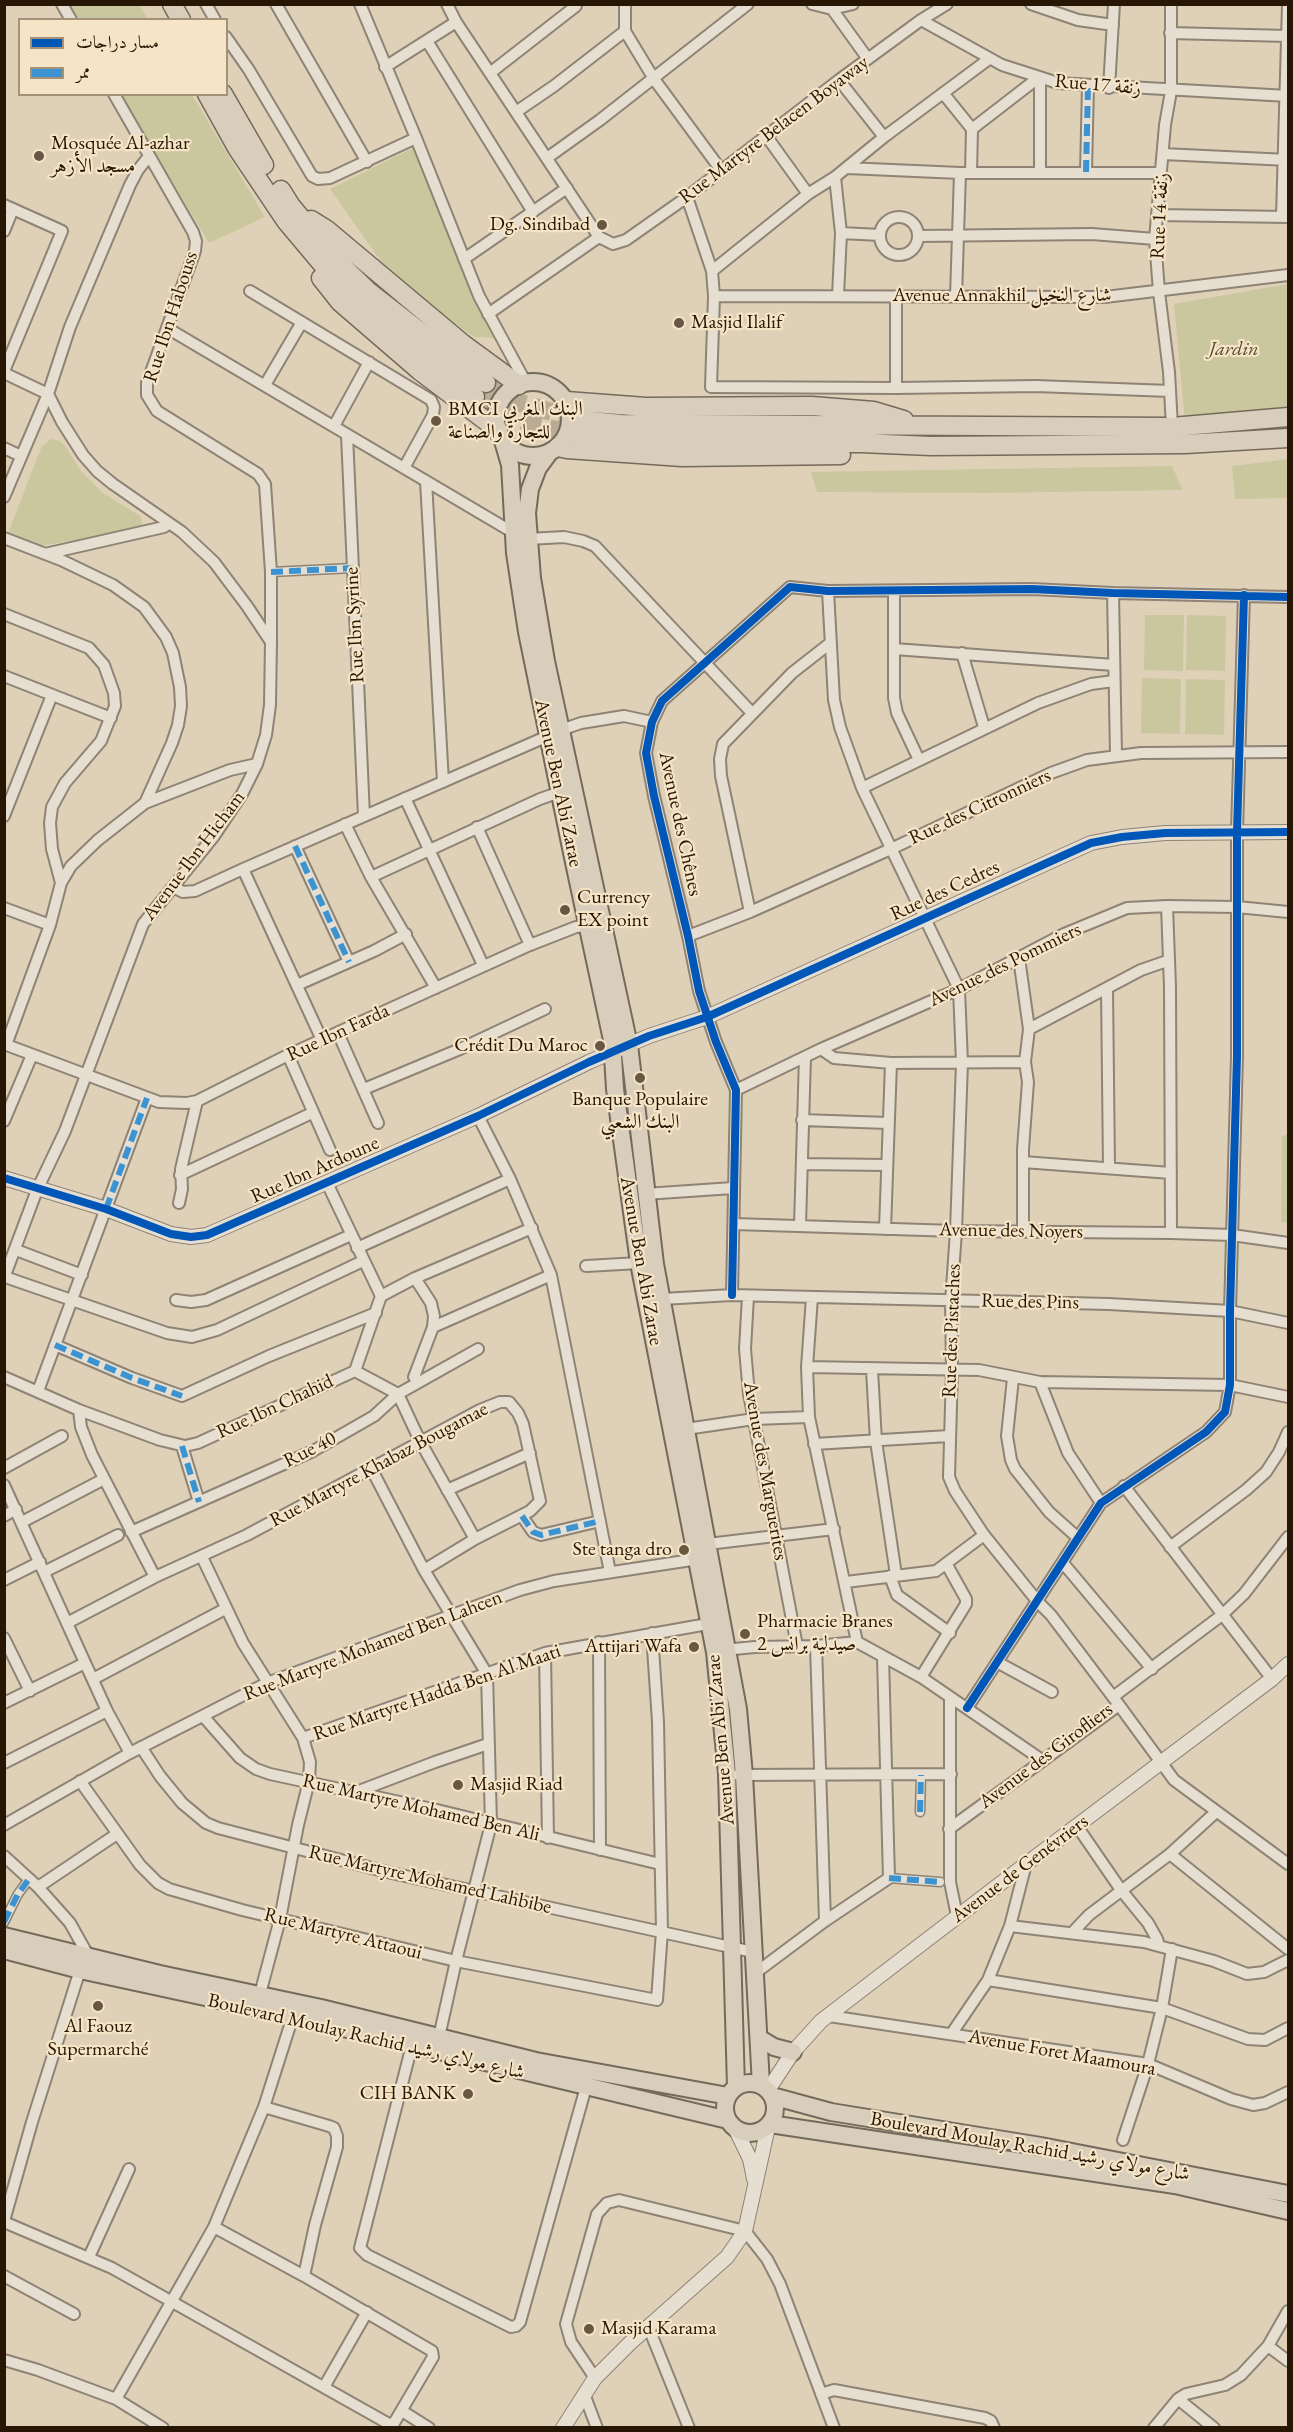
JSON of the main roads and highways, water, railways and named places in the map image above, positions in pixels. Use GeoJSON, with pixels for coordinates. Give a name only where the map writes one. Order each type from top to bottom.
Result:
{"type":"FeatureCollection","features":[{"type":"Feature","properties":{"kind":"highway"},"geometry":{"type":"LineString","coordinates":[[158,4],[165,18]]}},
{"type":"Feature","properties":{"kind":"highway"},"geometry":{"type":"LineString","coordinates":[[172,4],[180,18]]}},
{"type":"Feature","properties":{"kind":"highway"},"geometry":{"type":"LineString","coordinates":[[208,96],[237,148],[289,213],[297,246],[340,302],[420,371],[501,436]]}},
{"type":"Feature","properties":{"kind":"highway"},"geometry":{"type":"LineString","coordinates":[[224,96],[289,213],[328,271],[354,297],[481,390]]}},
{"type":"Feature","properties":{"kind":"highway"},"geometry":{"type":"LineString","coordinates":[[289,213],[327,230],[454,338],[522,384]]}},
{"type":"Feature","properties":{"kind":"highway"},"geometry":{"type":"LineString","coordinates":[[566,401],[646,407],[812,406],[874,411],[918,425]]}},
{"type":"Feature","properties":{"kind":"highway"},"geometry":{"type":"LineString","coordinates":[[1288,417],[1172,427],[621,424],[581,428],[673,442],[861,443],[931,446],[1185,444],[1288,438]]}},
{"type":"Feature","properties":{"kind":"highway"},"geometry":{"type":"LineString","coordinates":[[553,450],[682,457],[888,455],[931,446]]}},
{"type":"Feature","properties":{"kind":"main road"},"geometry":{"type":"LineString","coordinates":[[538,382],[549,386],[559,392],[566,401],[570,413],[570,426],[566,437],[553,450],[529,456],[510,448],[501,436],[496,420],[502,399],[522,384],[538,382]]}},
{"type":"Feature","properties":{"kind":"main road","name":"Avenue Ben Abi Zarae"},"geometry":{"type":"LineString","coordinates":[[501,436],[510,465],[521,536]]}},
{"type":"Feature","properties":{"kind":"main road","name":"Avenue Ben Abi Zarae"},"geometry":{"type":"LineString","coordinates":[[553,450],[538,468],[530,489],[527,513],[514,553],[527,632],[555,733],[621,1048],[662,1299],[708,1544],[721,1651],[738,1709],[744,1775],[754,1974],[759,2038],[767,2090]]}},
{"type":"Feature","properties":{"kind":"main road","name":"Avenue Ben Abi Zarae"},"geometry":{"type":"LineString","coordinates":[[555,733],[560,792],[588,926],[621,1048],[615,1089],[639,1263],[698,1559],[716,1622]]}},
{"type":"Feature","properties":{"kind":"main road","name":"Avenue Ben Abi Zarae"},"geometry":{"type":"LineString","coordinates":[[721,1651],[733,1949],[732,2091]]}},
{"type":"Feature","properties":{"kind":"main road","name":"Boulevard Moulay Rachid شارع مولاي رشيد"},"geometry":{"type":"LineString","coordinates":[[4,1936],[84,1964],[586,2086],[732,2125]]}},
{"type":"Feature","properties":{"kind":"main road","name":"Boulevard Moulay Rachid شارع مولاي رشيد"},"geometry":{"type":"LineString","coordinates":[[4,1950],[260,1994],[536,2061],[732,2091]]}},
{"type":"Feature","properties":{"kind":"main road"},"geometry":{"type":"LineString","coordinates":[[759,2038],[774,2047],[793,2052]]}},
{"type":"Feature","properties":{"kind":"main road"},"geometry":{"type":"LineString","coordinates":[[749,2083],[767,2090],[776,2105],[775,2115],[769,2126],[756,2133],[746,2134],[732,2125],[725,2108],[732,2091],[749,2083]]}},
{"type":"Feature","properties":{"kind":"main road","name":"Boulevard Moulay Rachid شارع مولاي رشيد"},"geometry":{"type":"LineString","coordinates":[[767,2090],[831,2112],[1041,2146],[1287,2190]]}},
{"type":"Feature","properties":{"kind":"main road","name":"Boulevard Moulay Rachid شارع مولاي رشيد"},"geometry":{"type":"LineString","coordinates":[[769,2126],[1174,2185],[1288,2211]]}},
{"type":"Feature","properties":{"kind":"tunnel"},"geometry":{"type":"LineString","coordinates":[[486,383],[520,403],[580,420]]}},
{"type":"Feature","properties":{"kind":"tunnel"},"geometry":{"type":"LineString","coordinates":[[475,397],[528,423],[581,436]]}},
{"type":"Feature","properties":{"kind":"place","name":"Mosquée Al-azhar مسجد الأزهر"},"geometry":{"type":"Point","coordinates":[39,156]}},
{"type":"Feature","properties":{"kind":"place","name":"Dg. Sindibad"},"geometry":{"type":"Point","coordinates":[602,225]}},
{"type":"Feature","properties":{"kind":"place","name":"Masjid Ilalif"},"geometry":{"type":"Point","coordinates":[679,323]}},
{"type":"Feature","properties":{"kind":"place","name":"BMCI البنك المغربي للتجارة والصناعة"},"geometry":{"type":"Point","coordinates":[436,421]}},
{"type":"Feature","properties":{"kind":"place","name":"Currency EX point"},"geometry":{"type":"Point","coordinates":[565,910]}},
{"type":"Feature","properties":{"kind":"place","name":"Crédit Du Maroc"},"geometry":{"type":"Point","coordinates":[600,1046]}},
{"type":"Feature","properties":{"kind":"place","name":"Banque Populaire البنك الشعبي"},"geometry":{"type":"Point","coordinates":[640,1078]}},
{"type":"Feature","properties":{"kind":"place","name":"Ste tanga dro"},"geometry":{"type":"Point","coordinates":[684,1550]}},
{"type":"Feature","properties":{"kind":"place","name":"Pharmacie Branes 2 صيدلية برانس"},"geometry":{"type":"Point","coordinates":[745,1634]}},
{"type":"Feature","properties":{"kind":"place","name":"Attijari Wafa"},"geometry":{"type":"Point","coordinates":[694,1647]}},
{"type":"Feature","properties":{"kind":"place","name":"Masjid Riad"},"geometry":{"type":"Point","coordinates":[458,1785]}},
{"type":"Feature","properties":{"kind":"place","name":"Al Faouz Supermarché"},"geometry":{"type":"Point","coordinates":[98,2006]}},
{"type":"Feature","properties":{"kind":"place","name":"CIH BANK"},"geometry":{"type":"Point","coordinates":[468,2094]}},
{"type":"Feature","properties":{"kind":"place","name":"Masjid Karama"},"geometry":{"type":"Point","coordinates":[589,2329]}},
{"type":"Feature","properties":{"kind":"park label","name":"Jardin"},"geometry":{"type":"Point","coordinates":[1234,350]}}]}
